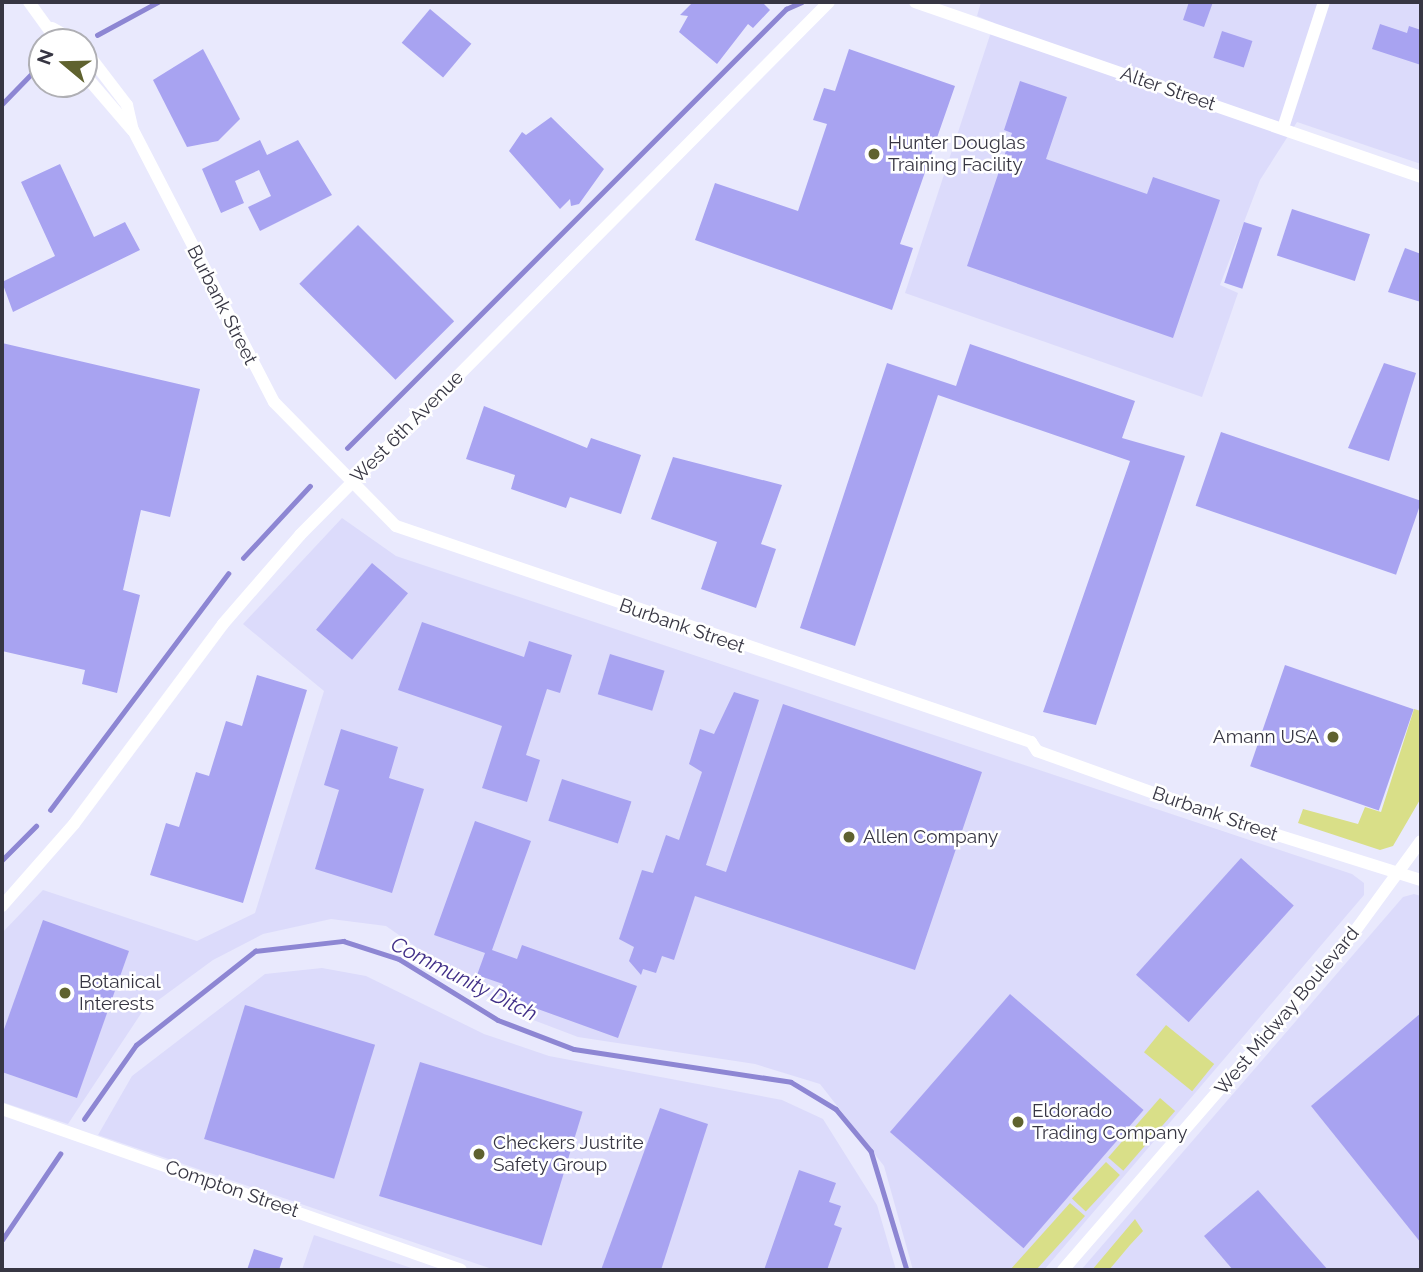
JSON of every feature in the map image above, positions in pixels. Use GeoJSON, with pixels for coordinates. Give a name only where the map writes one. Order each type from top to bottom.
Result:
{"type":"FeatureCollection","features":[{"type":"Feature","properties":{"kind":"street"},"geometry":{"type":"LineString","coordinates":[[29,2],[51,28]]}},
{"type":"Feature","properties":{"kind":"street","name":"West 6th Avenue"},"geometry":{"type":"LineString","coordinates":[[2,906],[139,742],[250,590],[350,484],[829,2]]}},
{"type":"Feature","properties":{"kind":"street","name":"Alter Street"},"geometry":{"type":"LineString","coordinates":[[915,2],[1421,177]]}},
{"type":"Feature","properties":{"kind":"street"},"geometry":{"type":"LineString","coordinates":[[1283,128],[1324,2]]}},
{"type":"Feature","properties":{"kind":"street","name":"Burbank Street"},"geometry":{"type":"LineString","coordinates":[[98,67],[127,105],[133,130],[261,382],[350,484],[387,519],[425,540],[1031,743],[1037,751],[1226,819],[1421,880]]}},
{"type":"Feature","properties":{"kind":"street","name":"Burbank Street"},"geometry":{"type":"LineString","coordinates":[[98,90],[133,130]]}},
{"type":"Feature","properties":{"kind":"street","name":"West Midway Boulevard"},"geometry":{"type":"LineString","coordinates":[[1063,1270],[1399,873],[1421,841]]}},
{"type":"Feature","properties":{"kind":"street","name":"Compton Street"},"geometry":{"type":"LineString","coordinates":[[2,1109],[461,1270]]}},
{"type":"Feature","properties":{"kind":"shaded area"},"geometry":{"type":"Polygon","coordinates":[[[981,2],[1421,2],[1421,164],[1297,122],[1260,180],[1220,285],[1238,293],[1202,397],[905,293],[994,23],[977,16],[981,2]]]}},
{"type":"Feature","properties":{"kind":"shaded area"},"geometry":{"type":"Polygon","coordinates":[[[342,518],[396,556],[1352,874],[1364,883],[1364,895],[1044,1270],[913,1270],[884,1166],[820,1084],[755,1064],[578,1037],[507,1010],[386,926],[331,919],[263,934],[213,960],[142,1012],[68,1124],[2,1102],[2,933],[43,890],[197,941],[255,913],[324,691],[243,624],[342,518]]]}},
{"type":"Feature","properties":{"kind":"shaded area"},"geometry":{"type":"Polygon","coordinates":[[[1414,894],[1421,896],[1421,1270],[1081,1270],[1403,897],[1414,894]]]}},
{"type":"Feature","properties":{"kind":"shaded area"},"geometry":{"type":"Polygon","coordinates":[[[322,968],[366,976],[484,1034],[549,1056],[782,1100],[823,1119],[877,1205],[896,1270],[495,1270],[98,1135],[132,1076],[265,974],[322,968]]]}},
{"type":"Feature","properties":{"kind":"shaded area"},"geometry":{"type":"Polygon","coordinates":[[[314,1235],[417,1270],[302,1270],[314,1235]]]}},
{"type":"Feature","properties":{"kind":"green space"},"geometry":{"type":"Polygon","coordinates":[[[1414,709],[1421,711],[1421,798],[1393,846],[1380,850],[1298,823],[1303,809],[1358,824],[1365,807],[1381,812],[1414,709]]]}},
{"type":"Feature","properties":{"kind":"green space"},"geometry":{"type":"Polygon","coordinates":[[[1166,1025],[1214,1064],[1192,1091],[1144,1052],[1166,1025]]]}},
{"type":"Feature","properties":{"kind":"green space"},"geometry":{"type":"Polygon","coordinates":[[[1160,1098],[1175,1111],[1123,1171],[1108,1158],[1160,1098]]]}},
{"type":"Feature","properties":{"kind":"green space"},"geometry":{"type":"Polygon","coordinates":[[[1106,1162],[1120,1175],[1086,1212],[1072,1199],[1106,1162]]]}},
{"type":"Feature","properties":{"kind":"green space"},"geometry":{"type":"Polygon","coordinates":[[[1070,1203],[1085,1216],[1036,1270],[1010,1270],[1070,1203]]]}},
{"type":"Feature","properties":{"kind":"green space"},"geometry":{"type":"Polygon","coordinates":[[[1135,1219],[1143,1231],[1109,1270],[1092,1270],[1135,1219]]]}},
{"type":"Feature","properties":{"kind":"building"},"geometry":{"type":"Polygon","coordinates":[[[693,2],[762,2],[770,10],[753,28],[748,24],[717,64],[679,32],[688,16],[680,15],[693,2]]]}},
{"type":"Feature","properties":{"kind":"building"},"geometry":{"type":"Polygon","coordinates":[[[1189,2],[1213,2],[1204,27],[1183,20],[1189,2]]]}},
{"type":"Feature","properties":{"kind":"building"},"geometry":{"type":"Polygon","coordinates":[[[430,9],[471,44],[443,77],[402,43],[430,9]]]}},
{"type":"Feature","properties":{"kind":"building"},"geometry":{"type":"Polygon","coordinates":[[[1380,24],[1407,33],[1409,26],[1421,30],[1421,65],[1372,49],[1380,24]]]}},
{"type":"Feature","properties":{"kind":"building"},"geometry":{"type":"Polygon","coordinates":[[[1222,31],[1252,41],[1244,68],[1213,58],[1222,31]]]}},
{"type":"Feature","properties":{"kind":"building"},"geometry":{"type":"Polygon","coordinates":[[[203,49],[240,119],[218,141],[187,147],[153,80],[203,49]]]}},
{"type":"Feature","properties":{"kind":"building","name":"Hunter Douglas Training Facility"},"geometry":{"type":"Polygon","coordinates":[[[849,49],[955,86],[900,244],[913,248],[892,310],[695,240],[715,183],[798,211],[827,124],[813,120],[824,88],[835,91],[849,49]]]}},
{"type":"Feature","properties":{"kind":"building"},"geometry":{"type":"Polygon","coordinates":[[[1020,81],[1067,97],[1046,159],[1147,194],[1153,177],[1220,200],[1173,338],[967,266],[1012,133],[1004,130],[1020,81]]]}},
{"type":"Feature","properties":{"kind":"building"},"geometry":{"type":"Polygon","coordinates":[[[551,117],[604,169],[579,204],[571,206],[570,199],[560,209],[509,151],[522,132],[526,135],[551,117]]]}},
{"type":"Feature","properties":{"kind":"building"},"geometry":{"type":"Polygon","coordinates":[[[260,140],[267,155],[298,140],[332,195],[260,231],[248,207],[271,196],[259,170],[235,181],[244,203],[221,213],[202,169],[260,140]]]}},
{"type":"Feature","properties":{"kind":"building"},"geometry":{"type":"Polygon","coordinates":[[[60,164],[94,237],[125,222],[140,250],[13,312],[2,282],[55,256],[21,182],[60,164]]]}},
{"type":"Feature","properties":{"kind":"building"},"geometry":{"type":"Polygon","coordinates":[[[1292,209],[1370,234],[1355,281],[1277,256],[1292,209]]]}},
{"type":"Feature","properties":{"kind":"building"},"geometry":{"type":"Polygon","coordinates":[[[1244,222],[1262,228],[1242,289],[1224,283],[1244,222]]]}},
{"type":"Feature","properties":{"kind":"building"},"geometry":{"type":"Polygon","coordinates":[[[358,225],[454,321],[395,380],[299,284],[358,225]]]}},
{"type":"Feature","properties":{"kind":"building"},"geometry":{"type":"Polygon","coordinates":[[[1405,248],[1421,254],[1421,302],[1388,292],[1405,248]]]}},
{"type":"Feature","properties":{"kind":"building"},"geometry":{"type":"Polygon","coordinates":[[[2,343],[200,389],[170,517],[141,510],[123,590],[140,595],[117,693],[82,684],[85,670],[2,651],[2,343]]]}},
{"type":"Feature","properties":{"kind":"building"},"geometry":{"type":"Polygon","coordinates":[[[970,344],[1135,401],[1122,438],[1185,456],[1096,725],[1043,712],[1130,461],[938,395],[855,646],[800,628],[887,363],[956,386],[970,344]]]}},
{"type":"Feature","properties":{"kind":"building"},"geometry":{"type":"Polygon","coordinates":[[[1384,363],[1416,373],[1389,461],[1348,448],[1384,363]]]}},
{"type":"Feature","properties":{"kind":"building"},"geometry":{"type":"Polygon","coordinates":[[[484,406],[587,448],[591,438],[641,455],[621,514],[570,497],[566,508],[511,489],[515,475],[466,459],[484,406]]]}},
{"type":"Feature","properties":{"kind":"building"},"geometry":{"type":"Polygon","coordinates":[[[1221,432],[1421,501],[1396,575],[1196,506],[1221,432]]]}},
{"type":"Feature","properties":{"kind":"building"},"geometry":{"type":"Polygon","coordinates":[[[673,457],[782,485],[761,544],[776,549],[756,608],[701,589],[717,542],[651,519],[673,457]]]}},
{"type":"Feature","properties":{"kind":"building"},"geometry":{"type":"Polygon","coordinates":[[[372,563],[408,593],[352,660],[316,630],[372,563]]]}},
{"type":"Feature","properties":{"kind":"building"},"geometry":{"type":"Polygon","coordinates":[[[422,622],[524,657],[529,641],[572,655],[560,693],[547,689],[526,755],[540,760],[527,802],[482,788],[502,726],[398,690],[422,622]]]}},
{"type":"Feature","properties":{"kind":"building"},"geometry":{"type":"Polygon","coordinates":[[[610,654],[665,671],[652,711],[598,694],[610,654]]]}},
{"type":"Feature","properties":{"kind":"building","name":"Amann USA"},"geometry":{"type":"Polygon","coordinates":[[[1285,665],[1414,709],[1379,810],[1250,766],[1285,665]]]}},
{"type":"Feature","properties":{"kind":"building"},"geometry":{"type":"Polygon","coordinates":[[[257,675],[307,690],[243,903],[150,875],[166,823],[179,827],[196,772],[209,776],[226,721],[242,726],[257,675]]]}},
{"type":"Feature","properties":{"kind":"building","name":"Allen Company"},"geometry":{"type":"Polygon","coordinates":[[[734,692],[759,700],[706,865],[726,872],[783,704],[982,772],[915,970],[695,896],[674,960],[662,956],[656,973],[643,969],[641,975],[629,961],[634,947],[619,939],[642,870],[653,873],[666,835],[679,840],[702,772],[689,764],[700,729],[714,734],[734,692]]]}},
{"type":"Feature","properties":{"kind":"building"},"geometry":{"type":"Polygon","coordinates":[[[341,729],[398,747],[389,778],[424,789],[392,893],[315,869],[339,790],[324,785],[341,729]]]}},
{"type":"Feature","properties":{"kind":"building"},"geometry":{"type":"Polygon","coordinates":[[[562,779],[631,802],[618,843],[548,821],[562,779]]]}},
{"type":"Feature","properties":{"kind":"building"},"geometry":{"type":"Polygon","coordinates":[[[475,821],[531,841],[492,950],[517,959],[522,945],[637,986],[618,1038],[499,995],[503,984],[477,975],[485,953],[434,935],[475,821]]]}},
{"type":"Feature","properties":{"kind":"building"},"geometry":{"type":"Polygon","coordinates":[[[1241,858],[1294,906],[1189,1022],[1136,975],[1241,858]]]}},
{"type":"Feature","properties":{"kind":"building","name":"Botanical Interests"},"geometry":{"type":"Polygon","coordinates":[[[43,920],[129,951],[77,1098],[2,1072],[2,1035],[43,920]]]}},
{"type":"Feature","properties":{"kind":"building","name":"Eldorado Trading Company"},"geometry":{"type":"Polygon","coordinates":[[[1010,994],[1144,1110],[1024,1248],[890,1132],[1010,994]]]}},
{"type":"Feature","properties":{"kind":"building"},"geometry":{"type":"Polygon","coordinates":[[[245,1005],[375,1045],[334,1179],[204,1139],[245,1005]]]}},
{"type":"Feature","properties":{"kind":"building"},"geometry":{"type":"Polygon","coordinates":[[[1421,1013],[1421,1243],[1311,1106],[1421,1013]]]}},
{"type":"Feature","properties":{"kind":"building","name":"Checkers Justrite Safety Group"},"geometry":{"type":"Polygon","coordinates":[[[420,1062],[583,1112],[542,1246],[379,1196],[420,1062]]]}},
{"type":"Feature","properties":{"kind":"building"},"geometry":{"type":"Polygon","coordinates":[[[660,1108],[708,1124],[661,1270],[601,1270],[660,1108]]]}},
{"type":"Feature","properties":{"kind":"building"},"geometry":{"type":"Polygon","coordinates":[[[799,1170],[836,1183],[829,1202],[841,1206],[834,1225],[842,1228],[827,1270],[764,1270],[799,1170]]]}},
{"type":"Feature","properties":{"kind":"building"},"geometry":{"type":"Polygon","coordinates":[[[1258,1190],[1328,1270],[1233,1270],[1204,1236],[1258,1190]]]}},
{"type":"Feature","properties":{"kind":"building"},"geometry":{"type":"Polygon","coordinates":[[[254,1249],[283,1258],[279,1270],[247,1270],[254,1249]]]}},
{"type":"Feature","properties":{"kind":"waterway","name":"Community Ditch"},"geometry":{"type":"LineString","coordinates":[[98,34],[158,2]]}},
{"type":"Feature","properties":{"kind":"waterway"},"geometry":{"type":"LineString","coordinates":[[347,448],[786,9],[802,2]]}},
{"type":"Feature","properties":{"kind":"waterway","name":"Community Ditch"},"geometry":{"type":"LineString","coordinates":[[2,104],[28,77]]}},
{"type":"Feature","properties":{"kind":"waterway"},"geometry":{"type":"LineString","coordinates":[[243,558],[310,486]]}},
{"type":"Feature","properties":{"kind":"waterway"},"geometry":{"type":"LineString","coordinates":[[50,810],[228,574]]}},
{"type":"Feature","properties":{"kind":"waterway"},"geometry":{"type":"LineString","coordinates":[[2,860],[36,826]]}},
{"type":"Feature","properties":{"kind":"waterway","name":"Community Ditch"},"geometry":{"type":"LineString","coordinates":[[84,1119],[136,1045],[255,951],[343,941],[399,959],[498,1020],[574,1049],[791,1082],[836,1109],[871,1151],[907,1270]]}},
{"type":"Feature","properties":{"kind":"waterway","name":"Community Ditch"},"geometry":{"type":"LineString","coordinates":[[2,1240],[60,1154]]}},
{"type":"Feature","properties":{"kind":"place","name":"Hunter Douglas Training Facility"},"geometry":{"type":"Point","coordinates":[874,154]}},
{"type":"Feature","properties":{"kind":"place","name":"Amann USA"},"geometry":{"type":"Point","coordinates":[1333,737]}},
{"type":"Feature","properties":{"kind":"place","name":"Allen Company"},"geometry":{"type":"Point","coordinates":[849,837]}},
{"type":"Feature","properties":{"kind":"place","name":"Botanical Interests"},"geometry":{"type":"Point","coordinates":[65,993]}},
{"type":"Feature","properties":{"kind":"place","name":"Eldorado Trading Company"},"geometry":{"type":"Point","coordinates":[1018,1122]}},
{"type":"Feature","properties":{"kind":"place","name":"Checkers Justrite Safety Group"},"geometry":{"type":"Point","coordinates":[479,1154]}}]}
